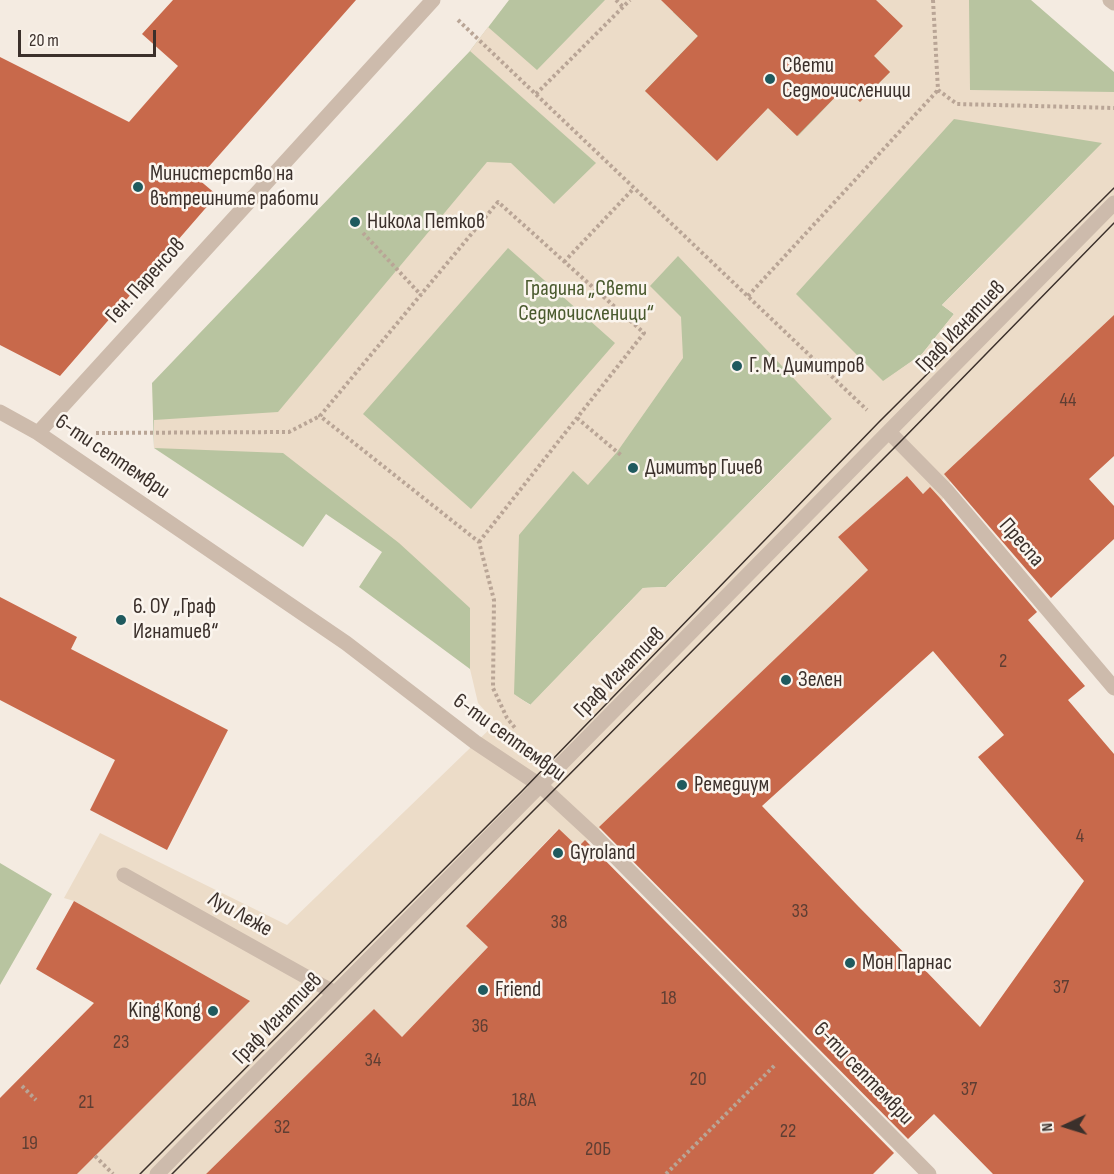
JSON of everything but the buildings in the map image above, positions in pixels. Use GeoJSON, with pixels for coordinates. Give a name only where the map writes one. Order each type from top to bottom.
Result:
{"type":"FeatureCollection","features":[{"type":"Feature","properties":{"kind":"street","name":"Ген. Паренсов"},"geometry":{"type":"LineString","coordinates":[[38,433],[433,0]]}},
{"type":"Feature","properties":{"kind":"street"},"geometry":{"type":"LineString","coordinates":[[1110,0],[1114,3]]}},
{"type":"Feature","properties":{"kind":"street","name":"Граф Игнатиев"},"geometry":{"type":"LineString","coordinates":[[157,1174],[1114,203]]}},
{"type":"Feature","properties":{"kind":"street","name":"6-ти септември"},"geometry":{"type":"LineString","coordinates":[[0,412],[38,433],[346,644],[475,742],[541,786],[594,835],[929,1174]]}},
{"type":"Feature","properties":{"kind":"street","name":"Преспа"},"geometry":{"type":"LineString","coordinates":[[890,432],[947,491],[1058,619],[1114,688]]}},
{"type":"Feature","properties":{"kind":"street","name":"Луи Леже"},"geometry":{"type":"LineString","coordinates":[[124,875],[335,993]]}},
{"type":"Feature","properties":{"kind":"path"},"geometry":{"type":"LineString","coordinates":[[616,0],[623,6]]}},
{"type":"Feature","properties":{"kind":"path"},"geometry":{"type":"LineString","coordinates":[[536,94],[630,0]]}},
{"type":"Feature","properties":{"kind":"path"},"geometry":{"type":"LineString","coordinates":[[748,296],[938,90],[933,0]]}},
{"type":"Feature","properties":{"kind":"path"},"geometry":{"type":"LineString","coordinates":[[453,16],[890,432]]}},
{"type":"Feature","properties":{"kind":"path"},"geometry":{"type":"LineString","coordinates":[[938,90],[957,104],[1114,108]]}},
{"type":"Feature","properties":{"kind":"path"},"geometry":{"type":"LineString","coordinates":[[564,262],[634,188]]}},
{"type":"Feature","properties":{"kind":"path"},"geometry":{"type":"LineString","coordinates":[[38,433],[289,432],[320,416],[498,202],[644,333],[479,542]]}},
{"type":"Feature","properties":{"kind":"path"},"geometry":{"type":"LineString","coordinates":[[363,233],[421,295]]}},
{"type":"Feature","properties":{"kind":"path"},"geometry":{"type":"LineString","coordinates":[[320,416],[479,542],[494,600],[494,688],[507,718],[519,734]]}},
{"type":"Feature","properties":{"kind":"path"},"geometry":{"type":"LineString","coordinates":[[578,418],[622,456]]}},
{"type":"Feature","properties":{"kind":"path"},"geometry":{"type":"LineString","coordinates":[[666,1174],[799,1041]]}},
{"type":"Feature","properties":{"kind":"path"},"geometry":{"type":"LineString","coordinates":[[22,1086],[36,1100]]}},
{"type":"Feature","properties":{"kind":"path"},"geometry":{"type":"LineString","coordinates":[[95,1156],[113,1174]]}},
{"type":"Feature","properties":{"kind":"green space","name":"Градина „Свети Седмочисленици“"},"geometry":{"type":"Polygon","coordinates":[[[509,0],[1031,0],[1114,72],[1114,109],[1103,143],[942,305],[954,314],[922,354],[832,419],[666,587],[643,588],[531,705],[470,669],[359,587],[382,552],[326,514],[303,547],[154,448],[152,383],[470,51],[509,0]]]}},
{"type":"Feature","properties":{"kind":"green space"},"geometry":{"type":"Polygon","coordinates":[[[0,863],[52,894],[0,985],[0,863]]]}},
{"type":"Feature","properties":{"kind":"shaded area"},"geometry":{"type":"Polygon","coordinates":[[[605,0],[684,0],[673,12],[698,36],[645,91],[768,108],[798,136],[845,87],[860,102],[890,72],[874,56],[876,0],[969,0],[970,90],[1114,92],[1114,315],[960,459],[938,510],[907,476],[838,537],[868,570],[580,849],[558,829],[467,925],[488,947],[402,1037],[374,1009],[206,1174],[77,1174],[249,1002],[74,901],[64,898],[100,833],[287,925],[496,723],[478,703],[470,669],[470,608],[399,543],[283,453],[154,448],[154,420],[278,412],[487,162],[511,163],[554,204],[596,163],[470,51],[488,27],[537,70],[605,0]],[[954,119],[796,294],[883,381],[922,354],[954,314],[942,305],[1102,143],[954,119]],[[508,248],[363,414],[471,509],[615,343],[508,248]],[[678,256],[650,286],[681,317],[683,358],[617,452],[588,485],[573,471],[519,535],[514,694],[530,705],[643,588],[666,587],[832,419],[678,256]]]}},
{"type":"Feature","properties":{"kind":"tram line"},"geometry":{"type":"LineString","coordinates":[[140,1174],[522,791],[879,422],[1114,188]]}},
{"type":"Feature","properties":{"kind":"tram line"},"geometry":{"type":"LineString","coordinates":[[172,1174],[900,442],[1114,223]]}},
{"type":"Feature","properties":{"kind":"place","name":"Свети Седмочисленици"},"geometry":{"type":"Point","coordinates":[770,79]}},
{"type":"Feature","properties":{"kind":"place","name":"Министерство на вътрешните работи"},"geometry":{"type":"Point","coordinates":[138,187]}},
{"type":"Feature","properties":{"kind":"place","name":"Никола Петков"},"geometry":{"type":"Point","coordinates":[355,222]}},
{"type":"Feature","properties":{"kind":"place","name":"Г. М. Димитров"},"geometry":{"type":"Point","coordinates":[737,366]}},
{"type":"Feature","properties":{"kind":"place","name":"Димитър Гичев"},"geometry":{"type":"Point","coordinates":[633,468]}},
{"type":"Feature","properties":{"kind":"place","name":"6. ОУ „Граф Игнатиев“"},"geometry":{"type":"Point","coordinates":[121,620]}},
{"type":"Feature","properties":{"kind":"place","name":"Зелен"},"geometry":{"type":"Point","coordinates":[786,680]}},
{"type":"Feature","properties":{"kind":"place","name":"Ремедиум"},"geometry":{"type":"Point","coordinates":[682,785]}},
{"type":"Feature","properties":{"kind":"place","name":"Gyroland"},"geometry":{"type":"Point","coordinates":[558,853]}},
{"type":"Feature","properties":{"kind":"place","name":"Мон Парнас"},"geometry":{"type":"Point","coordinates":[850,963]}},
{"type":"Feature","properties":{"kind":"place","name":"Friend"},"geometry":{"type":"Point","coordinates":[483,990]}},
{"type":"Feature","properties":{"kind":"place","name":"King Kong"},"geometry":{"type":"Point","coordinates":[213,1011]}}]}
